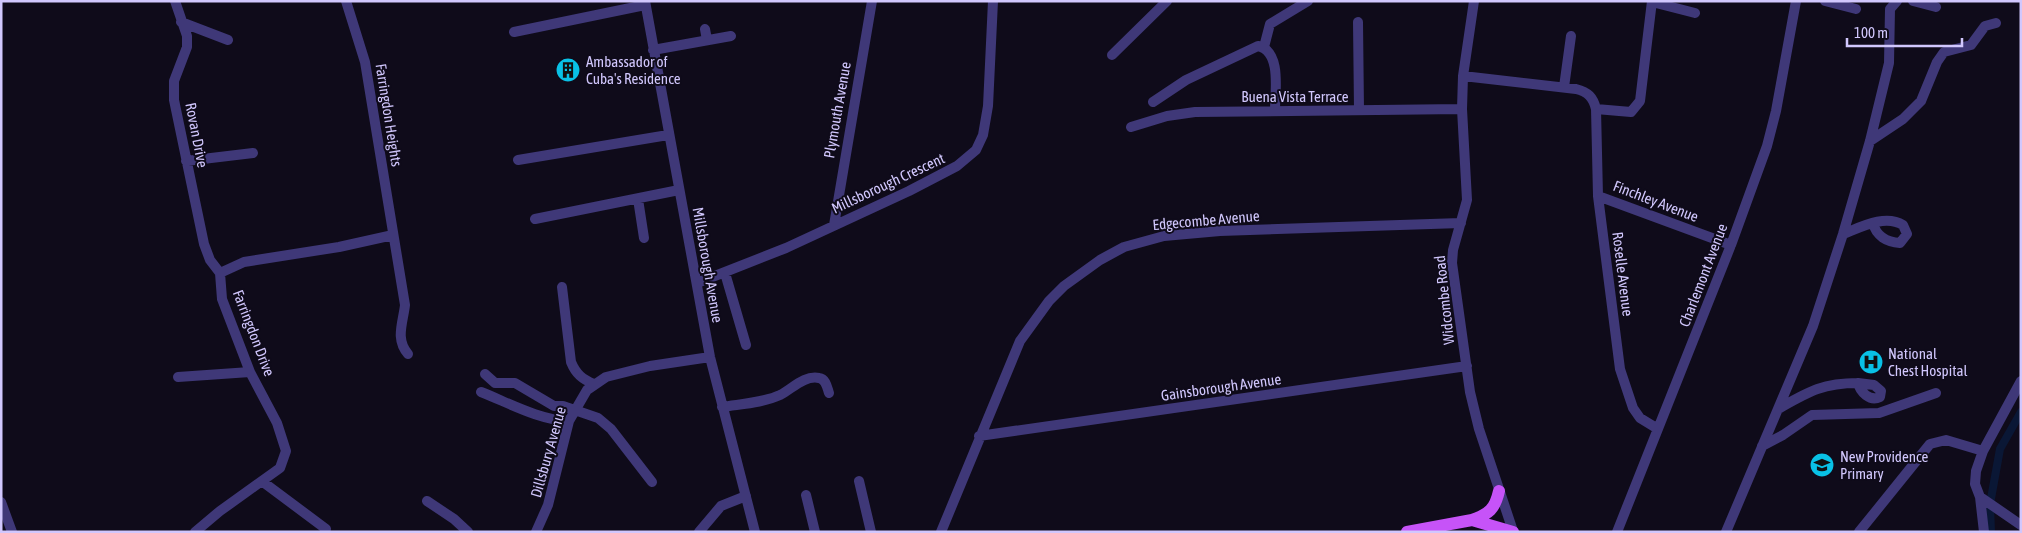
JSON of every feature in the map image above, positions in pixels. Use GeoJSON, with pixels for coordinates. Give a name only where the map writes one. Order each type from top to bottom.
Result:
{"type":"FeatureCollection","features":[{"type":"Feature","properties":{"kind":"main road"},"geometry":{"type":"LineString","coordinates":[[1407,532],[1484,516],[1493,509],[1499,491]]}},
{"type":"Feature","properties":{"kind":"main road"},"geometry":{"type":"LineString","coordinates":[[1472,520],[1498,530],[1513,531]]}},
{"type":"Feature","properties":{"kind":"street","name":"Rovan Drive"},"geometry":{"type":"LineString","coordinates":[[175,1],[187,36],[188,47],[176,75],[174,100],[204,244],[210,260],[220,273]]}},
{"type":"Feature","properties":{"kind":"street","name":"Farringdon Heights"},"geometry":{"type":"LineString","coordinates":[[346,1],[365,62],[405,305],[399,336],[401,346],[408,354]]}},
{"type":"Feature","properties":{"kind":"street","name":"Plymouth Avenue"},"geometry":{"type":"LineString","coordinates":[[834,225],[872,1]]}},
{"type":"Feature","properties":{"kind":"street","name":"Millsborough Crescent"},"geometry":{"type":"LineString","coordinates":[[697,282],[786,248],[957,166],[976,150],[984,135],[988,106],[993,1]]}},
{"type":"Feature","properties":{"kind":"street"},"geometry":{"type":"LineString","coordinates":[[1112,54],[1167,1]]}},
{"type":"Feature","properties":{"kind":"street"},"geometry":{"type":"LineString","coordinates":[[1264,47],[1270,24],[1308,1]]}},
{"type":"Feature","properties":{"kind":"street","name":"Widcombe Road"},"geometry":{"type":"LineString","coordinates":[[1474,1],[1463,76],[1462,109],[1467,200],[1453,250],[1452,263],[1467,366],[1479,429],[1513,531]]}},
{"type":"Feature","properties":{"kind":"street","name":"Charlemont Avenue"},"geometry":{"type":"LineString","coordinates":[[1617,532],[1731,245],[1767,146],[1776,111],[1796,1]]}},
{"type":"Feature","properties":{"kind":"street"},"geometry":{"type":"LineString","coordinates":[[1825,1],[1856,9]]}},
{"type":"Feature","properties":{"kind":"street"},"geometry":{"type":"LineString","coordinates":[[1726,532],[1813,326],[1843,234],[1870,141],[1889,63],[1890,9],[1896,1]]}},
{"type":"Feature","properties":{"kind":"street"},"geometry":{"type":"LineString","coordinates":[[1913,1],[1936,7]]}},
{"type":"Feature","properties":{"kind":"street"},"geometry":{"type":"LineString","coordinates":[[1463,76],[1576,89],[1588,94],[1593,100],[1596,109],[1626,113],[1638,105],[1652,2],[1695,13]]}},
{"type":"Feature","properties":{"kind":"street"},"geometry":{"type":"LineString","coordinates":[[514,32],[643,4]]}},
{"type":"Feature","properties":{"kind":"street","name":"Millsborough Avenue"},"geometry":{"type":"LineString","coordinates":[[643,4],[710,358],[755,532]]}},
{"type":"Feature","properties":{"kind":"street"},"geometry":{"type":"LineString","coordinates":[[181,22],[228,40]]}},
{"type":"Feature","properties":{"kind":"street"},"geometry":{"type":"LineString","coordinates":[[1358,22],[1360,110]]}},
{"type":"Feature","properties":{"kind":"street"},"geometry":{"type":"LineString","coordinates":[[1870,141],[1903,119],[1921,101],[1937,62],[1944,52],[1971,45],[1985,26],[1996,23]]}},
{"type":"Feature","properties":{"kind":"street"},"geometry":{"type":"LineString","coordinates":[[706,29],[714,36]]}},
{"type":"Feature","properties":{"kind":"street"},"geometry":{"type":"LineString","coordinates":[[653,50],[714,36],[731,36]]}},
{"type":"Feature","properties":{"kind":"street"},"geometry":{"type":"LineString","coordinates":[[1564,88],[1571,36]]}},
{"type":"Feature","properties":{"kind":"street"},"geometry":{"type":"LineString","coordinates":[[1153,102],[1186,80],[1250,48],[1258,46],[1264,47],[1270,54],[1275,68],[1275,110]]}},
{"type":"Feature","properties":{"kind":"street","name":"Buena Vista Terrace"},"geometry":{"type":"LineString","coordinates":[[1131,127],[1179,114],[1275,110],[1462,109]]}},
{"type":"Feature","properties":{"kind":"street","name":"Roselle Avenue"},"geometry":{"type":"LineString","coordinates":[[1596,109],[1598,196],[1620,369],[1632,408],[1640,418],[1658,429]]}},
{"type":"Feature","properties":{"kind":"street"},"geometry":{"type":"LineString","coordinates":[[518,160],[668,135]]}},
{"type":"Feature","properties":{"kind":"street"},"geometry":{"type":"LineString","coordinates":[[186,161],[253,153]]}},
{"type":"Feature","properties":{"kind":"street"},"geometry":{"type":"LineString","coordinates":[[535,219],[679,190]]}},
{"type":"Feature","properties":{"kind":"street","name":"Finchley Avenue"},"geometry":{"type":"LineString","coordinates":[[1598,196],[1731,245]]}},
{"type":"Feature","properties":{"kind":"street"},"geometry":{"type":"LineString","coordinates":[[638,199],[644,238]]}},
{"type":"Feature","properties":{"kind":"street","name":"Edgecombe Avenue"},"geometry":{"type":"LineString","coordinates":[[941,532],[1020,340],[1033,320],[1066,284],[1100,260],[1124,247],[1164,236],[1220,231],[1461,223]]}},
{"type":"Feature","properties":{"kind":"street"},"geometry":{"type":"LineString","coordinates":[[1843,234],[1873,223]]}},
{"type":"Feature","properties":{"kind":"street"},"geometry":{"type":"LineString","coordinates":[[220,273],[244,262],[339,247],[392,235]]}},
{"type":"Feature","properties":{"kind":"street"},"geometry":{"type":"LineString","coordinates":[[725,272],[746,345]]}},
{"type":"Feature","properties":{"kind":"street","name":"Farringdon Drive"},"geometry":{"type":"LineString","coordinates":[[195,532],[220,511],[280,468],[286,451],[277,423],[250,372],[222,299],[220,273]]}},
{"type":"Feature","properties":{"kind":"street"},"geometry":{"type":"LineString","coordinates":[[562,287],[571,362],[574,370],[583,379],[594,384]]}},
{"type":"Feature","properties":{"kind":"street","name":"Dillsbury Avenue"},"geometry":{"type":"LineString","coordinates":[[536,532],[548,504],[569,421],[587,390],[606,377],[650,366],[710,358]]}},
{"type":"Feature","properties":{"kind":"street","name":"Gainsborough Avenue"},"geometry":{"type":"LineString","coordinates":[[979,436],[1467,366]]}},
{"type":"Feature","properties":{"kind":"street"},"geometry":{"type":"LineString","coordinates":[[178,377],[250,372]]}},
{"type":"Feature","properties":{"kind":"street"},"geometry":{"type":"LineString","coordinates":[[485,374],[496,383],[515,383],[547,403],[591,414],[611,429],[652,482]]}},
{"type":"Feature","properties":{"kind":"street"},"geometry":{"type":"LineString","coordinates":[[722,407],[780,395],[802,381],[812,378],[824,380],[829,393]]}},
{"type":"Feature","properties":{"kind":"street"},"geometry":{"type":"LineString","coordinates":[[1984,532],[1980,497],[1975,484],[1976,471],[1983,451],[2021,381]]}},
{"type":"Feature","properties":{"kind":"street"},"geometry":{"type":"LineString","coordinates":[[1778,409],[1816,388],[1840,383],[1858,383]]}},
{"type":"Feature","properties":{"kind":"street"},"geometry":{"type":"LineString","coordinates":[[481,392],[541,416],[569,421]]}},
{"type":"Feature","properties":{"kind":"street"},"geometry":{"type":"LineString","coordinates":[[1762,446],[1783,435],[1812,415],[1879,413],[1936,393]]}},
{"type":"Feature","properties":{"kind":"street"},"geometry":{"type":"LineString","coordinates":[[1859,532],[1930,444],[1946,440],[1983,451]]}},
{"type":"Feature","properties":{"kind":"street"},"geometry":{"type":"LineString","coordinates":[[859,481],[870,532]]}},
{"type":"Feature","properties":{"kind":"street"},"geometry":{"type":"LineString","coordinates":[[263,482],[326,528]]}},
{"type":"Feature","properties":{"kind":"street"},"geometry":{"type":"LineString","coordinates":[[806,495],[815,532]]}},
{"type":"Feature","properties":{"kind":"street"},"geometry":{"type":"LineString","coordinates":[[699,532],[721,506],[746,496]]}},
{"type":"Feature","properties":{"kind":"street"},"geometry":{"type":"LineString","coordinates":[[1980,497],[2019,521]]}},
{"type":"Feature","properties":{"kind":"street"},"geometry":{"type":"LineString","coordinates":[[427,501],[454,519],[468,532]]}},
{"type":"Feature","properties":{"kind":"street"},"geometry":{"type":"LineString","coordinates":[[1,502],[12,532]]}},
{"type":"Feature","properties":{"kind":"waterway"},"geometry":{"type":"LineString","coordinates":[[1991,532],[1990,504],[2000,449],[2021,412]]}},
{"type":"Feature","properties":{"kind":"place","name":"Ambassador of Cuba's Residence"},"geometry":{"type":"Point","coordinates":[568,70]}},
{"type":"Feature","properties":{"kind":"place","name":"National Chest Hospital"},"geometry":{"type":"Point","coordinates":[1871,362]}},
{"type":"Feature","properties":{"kind":"place","name":"New Providence Primary"},"geometry":{"type":"Point","coordinates":[1822,465]}}]}
